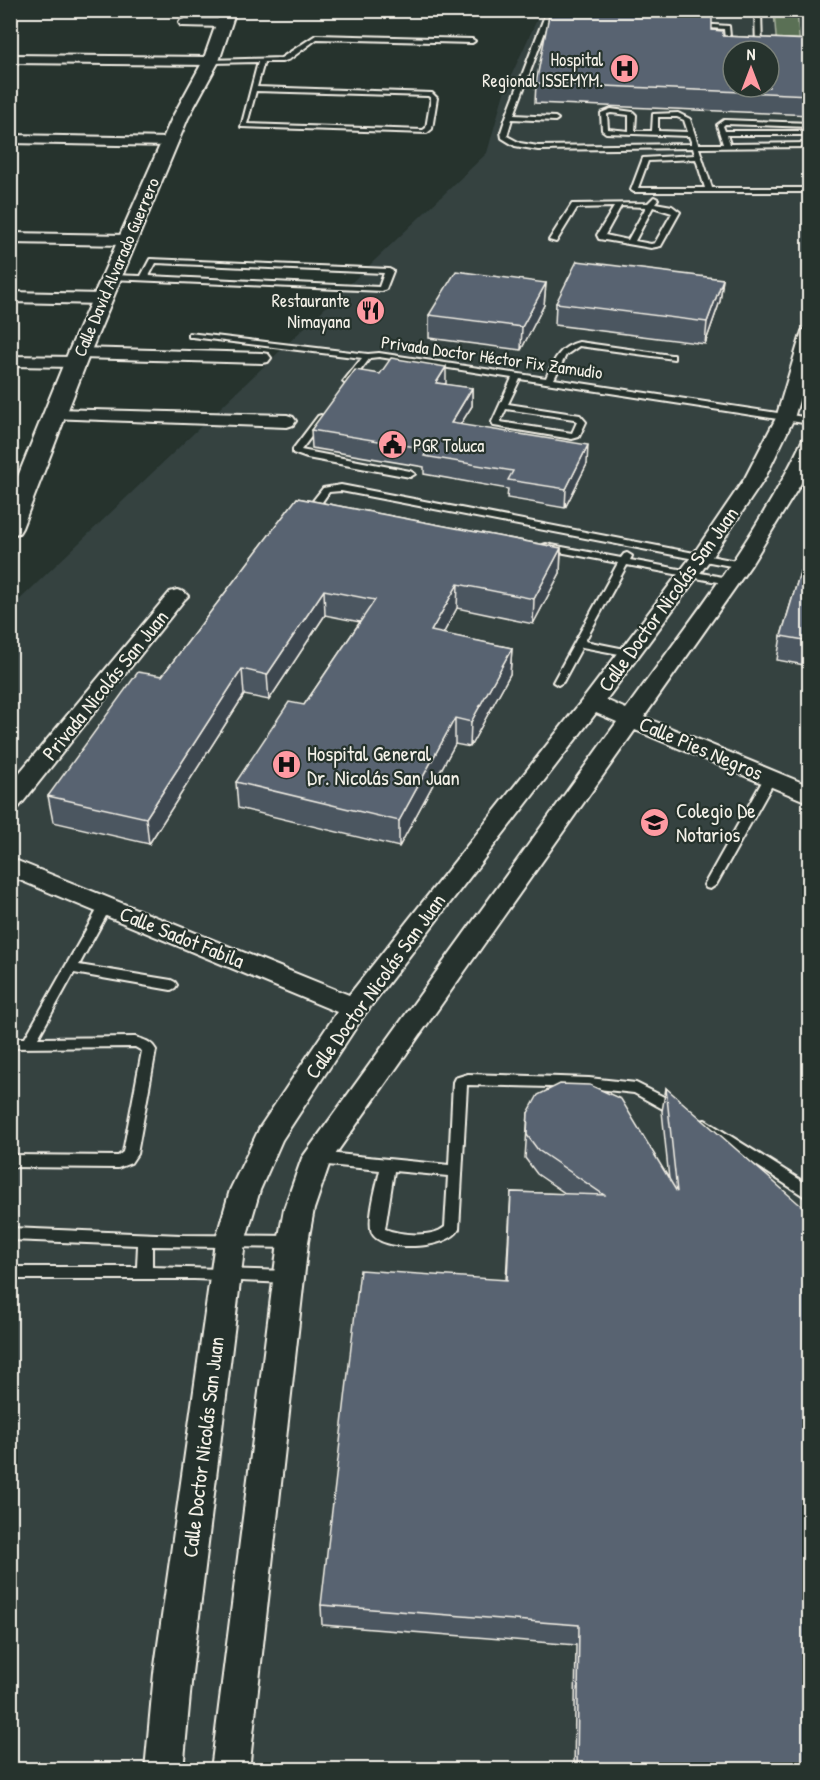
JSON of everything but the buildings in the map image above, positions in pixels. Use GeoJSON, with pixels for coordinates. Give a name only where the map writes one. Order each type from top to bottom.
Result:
{"type":"FeatureCollection","features":[{"type":"Feature","properties":{"kind":"street"},"geometry":{"type":"LineString","coordinates":[[10,15],[14,10]]}},
{"type":"Feature","properties":{"kind":"street"},"geometry":{"type":"LineString","coordinates":[[185,23],[227,17]]}},
{"type":"Feature","properties":{"kind":"street","name":"Calle David Alvarado Guerrero"},"geometry":{"type":"LineString","coordinates":[[12,520],[102,298],[180,118],[211,61],[227,17]]}},
{"type":"Feature","properties":{"kind":"street"},"geometry":{"type":"LineString","coordinates":[[10,59],[211,61]]}},
{"type":"Feature","properties":{"kind":"street"},"geometry":{"type":"LineString","coordinates":[[10,139],[171,142]]}},
{"type":"Feature","properties":{"kind":"street"},"geometry":{"type":"LineString","coordinates":[[10,238],[127,240]]}},
{"type":"Feature","properties":{"kind":"street"},"geometry":{"type":"LineString","coordinates":[[10,297],[102,298]]}},
{"type":"Feature","properties":{"kind":"street","name":"Calle Doctor Nicolás San Juan"},"geometry":{"type":"LineString","coordinates":[[164,1770],[173,1673],[225,1274],[230,1242],[244,1190],[270,1135],[354,1008],[630,653],[696,565],[755,478],[784,418],[810,331]]}},
{"type":"Feature","properties":{"kind":"street"},"geometry":{"type":"LineString","coordinates":[[10,361],[77,357],[262,358]]}},
{"type":"Feature","properties":{"kind":"street"},"geometry":{"type":"LineString","coordinates":[[55,414],[287,422]]}},
{"type":"Feature","properties":{"kind":"street","name":"Calle Doctor Nicolás San Juan"},"geometry":{"type":"LineString","coordinates":[[230,1770],[293,1242],[299,1209],[317,1158],[734,573],[793,480],[810,443]]}},
{"type":"Feature","properties":{"kind":"street","name":"Privada Nicolás San Juan"},"geometry":{"type":"LineString","coordinates":[[10,801],[177,596]]}},
{"type":"Feature","properties":{"kind":"street","name":"Calle Pies Negros"},"geometry":{"type":"LineString","coordinates":[[592,703],[810,795]]}},
{"type":"Feature","properties":{"kind":"street","name":"Calle Sadot Fabila"},"geometry":{"type":"LineString","coordinates":[[10,866],[354,1008]]}},
{"type":"Feature","properties":{"kind":"lane"},"geometry":{"type":"LineString","coordinates":[[695,10],[696,26],[727,27],[728,39]]}},
{"type":"Feature","properties":{"kind":"lane"},"geometry":{"type":"LineString","coordinates":[[758,10],[759,39]]}},
{"type":"Feature","properties":{"kind":"lane"},"geometry":{"type":"LineString","coordinates":[[550,14],[509,117],[504,137],[510,141],[530,148],[810,145]]}},
{"type":"Feature","properties":{"kind":"lane"},"geometry":{"type":"LineString","coordinates":[[211,61],[261,61],[288,58],[316,37],[472,41]]}},
{"type":"Feature","properties":{"kind":"lane"},"geometry":{"type":"LineString","coordinates":[[255,89],[430,94],[434,98],[429,129],[425,132],[243,126],[261,61]]}},
{"type":"Feature","properties":{"kind":"lane"},"geometry":{"type":"LineString","coordinates":[[632,133],[633,115],[631,113],[604,113],[606,132],[655,134],[690,134]]}},
{"type":"Feature","properties":{"kind":"lane"},"geometry":{"type":"LineString","coordinates":[[655,134],[654,117],[662,114],[686,118],[709,190]]}},
{"type":"Feature","properties":{"kind":"lane"},"geometry":{"type":"LineString","coordinates":[[509,117],[555,119]]}},
{"type":"Feature","properties":{"kind":"lane"},"geometry":{"type":"LineString","coordinates":[[727,146],[720,125],[724,122],[810,125]]}},
{"type":"Feature","properties":{"kind":"lane"},"geometry":{"type":"LineString","coordinates":[[722,133],[810,133]]}},
{"type":"Feature","properties":{"kind":"lane"},"geometry":{"type":"LineString","coordinates":[[697,157],[643,160],[634,190],[657,192],[810,190]]}},
{"type":"Feature","properties":{"kind":"lane"},"geometry":{"type":"LineString","coordinates":[[630,243],[657,192]]}},
{"type":"Feature","properties":{"kind":"lane"},"geometry":{"type":"LineString","coordinates":[[553,240],[575,206],[618,205],[651,205],[670,208],[676,212],[658,244],[651,246],[607,239],[601,235],[618,205]]}},
{"type":"Feature","properties":{"kind":"lane"},"geometry":{"type":"LineString","coordinates":[[111,277],[382,289],[388,271],[153,261],[144,278]]}},
{"type":"Feature","properties":{"kind":"lane"},"geometry":{"type":"LineString","coordinates":[[192,335],[368,356]]}},
{"type":"Feature","properties":{"kind":"lane"},"geometry":{"type":"LineString","coordinates":[[549,381],[563,351],[569,345],[579,344],[671,357]]}},
{"type":"Feature","properties":{"kind":"lane","name":"Privada Doctor Héctor Fix Zamudio"},"geometry":{"type":"LineString","coordinates":[[338,395],[368,356],[390,356],[810,421]]}},
{"type":"Feature","properties":{"kind":"lane"},"geometry":{"type":"LineString","coordinates":[[504,406],[576,417],[582,422],[576,435],[572,436],[500,426],[496,422],[517,376]]}},
{"type":"Feature","properties":{"kind":"lane"},"geometry":{"type":"LineString","coordinates":[[324,413],[296,451],[316,457],[410,474]]}},
{"type":"Feature","properties":{"kind":"lane"},"geometry":{"type":"LineString","coordinates":[[344,511],[321,507],[317,502],[326,490],[340,488],[638,546],[696,565],[734,573]]}},
{"type":"Feature","properties":{"kind":"lane"},"geometry":{"type":"LineString","coordinates":[[564,550],[572,533]]}},
{"type":"Feature","properties":{"kind":"lane"},"geometry":{"type":"LineString","coordinates":[[540,546],[623,560],[696,565],[734,573]]}},
{"type":"Feature","properties":{"kind":"lane"},"geometry":{"type":"LineString","coordinates":[[558,682],[623,560],[638,546]]}},
{"type":"Feature","properties":{"kind":"lane"},"geometry":{"type":"LineString","coordinates":[[579,643],[630,653]]}},
{"type":"Feature","properties":{"kind":"lane"},"geometry":{"type":"LineString","coordinates":[[710,885],[770,778]]}},
{"type":"Feature","properties":{"kind":"lane"},"geometry":{"type":"LineString","coordinates":[[29,1043],[106,905]]}},
{"type":"Feature","properties":{"kind":"lane"},"geometry":{"type":"LineString","coordinates":[[71,968],[171,985]]}},
{"type":"Feature","properties":{"kind":"lane"},"geometry":{"type":"LineString","coordinates":[[10,1043],[135,1042],[144,1045],[149,1050],[130,1154],[126,1159],[118,1162],[10,1161]]}},
{"type":"Feature","properties":{"kind":"lane"},"geometry":{"type":"LineString","coordinates":[[388,1165],[377,1226],[379,1233],[385,1237],[438,1239],[447,1236],[452,1229],[460,1082],[468,1079],[589,1083],[636,1088],[709,1127],[810,1194]]}},
{"type":"Feature","properties":{"kind":"lane"},"geometry":{"type":"LineString","coordinates":[[317,1158],[455,1171]]}},
{"type":"Feature","properties":{"kind":"lane"},"geometry":{"type":"LineString","coordinates":[[10,1234],[293,1242]]}},
{"type":"Feature","properties":{"kind":"lane"},"geometry":{"type":"LineString","coordinates":[[144,1273],[145,1239]]}},
{"type":"Feature","properties":{"kind":"lane"},"geometry":{"type":"LineString","coordinates":[[10,1273],[225,1274],[289,1277]]}},
{"type":"Feature","properties":{"kind":"shaded area"},"geometry":{"type":"Polygon","coordinates":[[[541,11],[809,11],[809,1769],[11,1770],[11,608],[487,153],[505,89],[541,11]]]}},
{"type":"Feature","properties":{"kind":"green space"},"geometry":{"type":"Polygon","coordinates":[[[774,11],[797,11],[800,49],[781,49],[781,39],[776,39],[774,11]]]}},
{"type":"Feature","properties":{"kind":"place","name":"Hospital Regional ISSEMYM."},"geometry":{"type":"Point","coordinates":[624,69]}},
{"type":"Feature","properties":{"kind":"place","name":"Restaurante Nimayana"},"geometry":{"type":"Point","coordinates":[371,310]}},
{"type":"Feature","properties":{"kind":"place","name":"PGR Toluca"},"geometry":{"type":"Point","coordinates":[392,445]}},
{"type":"Feature","properties":{"kind":"place","name":"Hospital General Dr. Nicolás San Juan"},"geometry":{"type":"Point","coordinates":[286,765]}},
{"type":"Feature","properties":{"kind":"place","name":"Colegio De Notarios"},"geometry":{"type":"Point","coordinates":[655,822]}}]}
